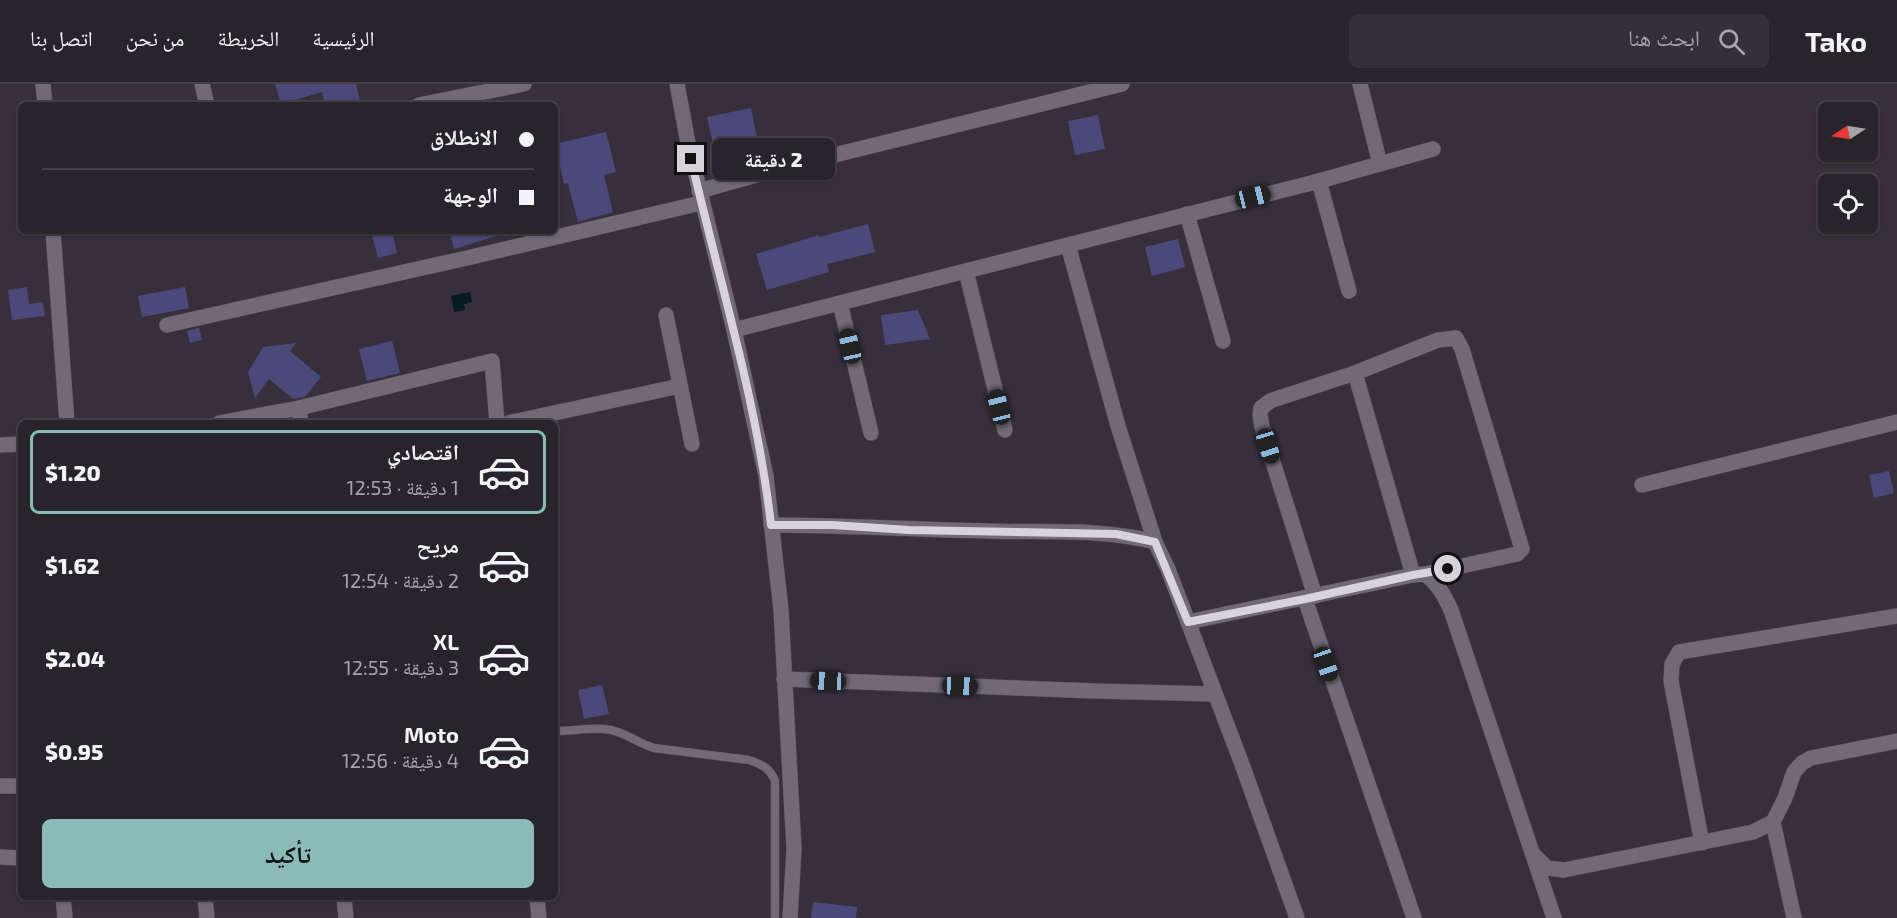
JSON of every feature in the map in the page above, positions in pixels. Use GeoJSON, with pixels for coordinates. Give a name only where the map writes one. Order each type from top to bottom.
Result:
{"type":"FeatureCollection","features":[{"type":"Feature","properties":{"kind":"street"},"geometry":{"type":"LineString","coordinates":[[43,84],[45,102]]}},
{"type":"Feature","properties":{"kind":"street"},"geometry":{"type":"LineString","coordinates":[[202,84],[206,102]]}},
{"type":"Feature","properties":{"kind":"street"},"geometry":{"type":"LineString","coordinates":[[434,102],[524,84]]}},
{"type":"Feature","properties":{"kind":"street"},"geometry":{"type":"LineString","coordinates":[[677,84],[700,197],[734,330],[766,476],[781,610],[794,849],[790,918]]}},
{"type":"Feature","properties":{"kind":"street"},"geometry":{"type":"LineString","coordinates":[[167,325],[466,258],[700,197],[789,167],[1122,84]]}},
{"type":"Feature","properties":{"kind":"street"},"geometry":{"type":"LineString","coordinates":[[1360,84],[1380,164]]}},
{"type":"Feature","properties":{"kind":"street"},"geometry":{"type":"LineString","coordinates":[[734,330],[1319,181],[1433,149]]}},
{"type":"Feature","properties":{"kind":"street"},"geometry":{"type":"LineString","coordinates":[[1319,181],[1348,291]]}},
{"type":"Feature","properties":{"kind":"street"},"geometry":{"type":"LineString","coordinates":[[1187,214],[1223,341]]}},
{"type":"Feature","properties":{"kind":"street"},"geometry":{"type":"LineString","coordinates":[[53,234],[67,420]]}},
{"type":"Feature","properties":{"kind":"street"},"geometry":{"type":"LineString","coordinates":[[1068,245],[1118,426],[1155,542],[1243,767],[1297,918]]}},
{"type":"Feature","properties":{"kind":"street"},"geometry":{"type":"LineString","coordinates":[[966,271],[1005,430]]}},
{"type":"Feature","properties":{"kind":"street"},"geometry":{"type":"LineString","coordinates":[[840,303],[871,433]]}},
{"type":"Feature","properties":{"kind":"street"},"geometry":{"type":"LineString","coordinates":[[666,315],[692,444]]}},
{"type":"Feature","properties":{"kind":"street"},"geometry":{"type":"LineString","coordinates":[[1188,622],[1310,598],[1517,554],[1522,549],[1462,350],[1456,338],[1447,337],[1355,373],[1270,401],[1261,408],[1260,414],[1310,598],[1414,918]]}},
{"type":"Feature","properties":{"kind":"street"},"geometry":{"type":"LineString","coordinates":[[249,420],[300,415],[492,361],[497,420]]}},
{"type":"Feature","properties":{"kind":"street"},"geometry":{"type":"LineString","coordinates":[[1355,373],[1419,574],[1441,589],[1451,610],[1554,918]]}},
{"type":"Feature","properties":{"kind":"street"},"geometry":{"type":"LineString","coordinates":[[522,420],[680,386]]}},
{"type":"Feature","properties":{"kind":"street"},"geometry":{"type":"LineString","coordinates":[[1642,485],[1897,422]]}},
{"type":"Feature","properties":{"kind":"street"},"geometry":{"type":"LineString","coordinates":[[0,445],[18,444]]}},
{"type":"Feature","properties":{"kind":"street"},"geometry":{"type":"LineString","coordinates":[[771,525],[1116,534],[1155,542]]}},
{"type":"Feature","properties":{"kind":"street"},"geometry":{"type":"LineString","coordinates":[[1702,843],[1671,681],[1672,664],[1679,652],[1897,616]]}},
{"type":"Feature","properties":{"kind":"street"},"geometry":{"type":"LineString","coordinates":[[784,679],[1214,694]]}},
{"type":"Feature","properties":{"kind":"street"},"geometry":{"type":"LineString","coordinates":[[1534,855],[1547,868],[1564,870],[1753,832],[1773,822],[1794,772],[1802,763],[1811,758],[1897,741]]}},
{"type":"Feature","properties":{"kind":"street"},"geometry":{"type":"LineString","coordinates":[[0,786],[18,786]]}},
{"type":"Feature","properties":{"kind":"street"},"geometry":{"type":"LineString","coordinates":[[1773,822],[1794,918]]}},
{"type":"Feature","properties":{"kind":"street"},"geometry":{"type":"LineString","coordinates":[[0,857],[18,858]]}},
{"type":"Feature","properties":{"kind":"street"},"geometry":{"type":"LineString","coordinates":[[63,900],[64,918]]}},
{"type":"Feature","properties":{"kind":"street"},"geometry":{"type":"LineString","coordinates":[[205,900],[207,918]]}},
{"type":"Feature","properties":{"kind":"street"},"geometry":{"type":"LineString","coordinates":[[344,900],[346,918]]}},
{"type":"Feature","properties":{"kind":"street"},"geometry":{"type":"LineString","coordinates":[[537,900],[539,918]]}},
{"type":"Feature","properties":{"kind":"lane"},"geometry":{"type":"LineString","coordinates":[[558,731],[605,729],[654,748],[749,760],[762,764],[769,770],[775,781],[775,918]]}},
{"type":"Feature","properties":{"kind":"water"},"geometry":{"type":"Polygon","coordinates":[[[470,292],[472,302],[464,304],[465,310],[454,312],[451,296],[470,292]]]}},
{"type":"Feature","properties":{"kind":"building"},"geometry":{"type":"Polygon","coordinates":[[[275,84],[356,84],[360,102],[324,102],[322,92],[280,102],[275,84]]]}},
{"type":"Feature","properties":{"kind":"building"},"geometry":{"type":"Polygon","coordinates":[[[751,108],[762,162],[719,171],[707,117],[751,108]]]}},
{"type":"Feature","properties":{"kind":"building"},"geometry":{"type":"Polygon","coordinates":[[[1098,115],[1105,149],[1075,155],[1068,121],[1098,115]]]}},
{"type":"Feature","properties":{"kind":"building"},"geometry":{"type":"Polygon","coordinates":[[[606,132],[616,172],[604,175],[613,212],[578,222],[568,183],[564,184],[558,157],[558,143],[606,132]]]}},
{"type":"Feature","properties":{"kind":"building"},"geometry":{"type":"Polygon","coordinates":[[[868,224],[875,252],[827,264],[829,272],[767,290],[756,254],[819,235],[819,237],[868,224]]]}},
{"type":"Feature","properties":{"kind":"building"},"geometry":{"type":"Polygon","coordinates":[[[372,234],[393,234],[397,253],[378,258],[372,234]]]}},
{"type":"Feature","properties":{"kind":"building"},"geometry":{"type":"Polygon","coordinates":[[[450,234],[503,234],[454,249],[450,234]]]}},
{"type":"Feature","properties":{"kind":"building"},"geometry":{"type":"Polygon","coordinates":[[[1178,239],[1185,267],[1152,276],[1145,247],[1178,239]]]}},
{"type":"Feature","properties":{"kind":"building"},"geometry":{"type":"Polygon","coordinates":[[[27,287],[29,304],[43,302],[45,316],[12,320],[8,290],[27,287]]]}},
{"type":"Feature","properties":{"kind":"building"},"geometry":{"type":"Polygon","coordinates":[[[185,287],[189,308],[142,317],[138,296],[185,287]]]}},
{"type":"Feature","properties":{"kind":"building"},"geometry":{"type":"Polygon","coordinates":[[[918,310],[930,339],[885,345],[881,315],[918,310]]]}},
{"type":"Feature","properties":{"kind":"building"},"geometry":{"type":"Polygon","coordinates":[[[199,328],[202,340],[190,343],[187,331],[199,328]]]}},
{"type":"Feature","properties":{"kind":"building"},"geometry":{"type":"Polygon","coordinates":[[[392,341],[400,373],[367,381],[359,349],[392,341]]]}},
{"type":"Feature","properties":{"kind":"building"},"geometry":{"type":"Polygon","coordinates":[[[296,343],[290,351],[321,377],[305,397],[293,399],[269,379],[255,398],[248,372],[263,347],[296,343]]]}},
{"type":"Feature","properties":{"kind":"building"},"geometry":{"type":"Polygon","coordinates":[[[1889,471],[1894,493],[1874,498],[1869,475],[1889,471]]]}},
{"type":"Feature","properties":{"kind":"building"},"geometry":{"type":"Polygon","coordinates":[[[602,685],[609,714],[584,719],[578,690],[602,685]]]}},
{"type":"Feature","properties":{"kind":"building"},"geometry":{"type":"Polygon","coordinates":[[[813,902],[857,907],[856,918],[811,918],[813,902]]]}},
{"type":"Feature","properties":{"kind":"route"},"geometry":{"type":"LineString","coordinates":[[691,159],[734,330],[766,476],[771,525],[832,525],[909,530],[1132,536],[1155,542],[1188,622],[1448,569]]}}]}
